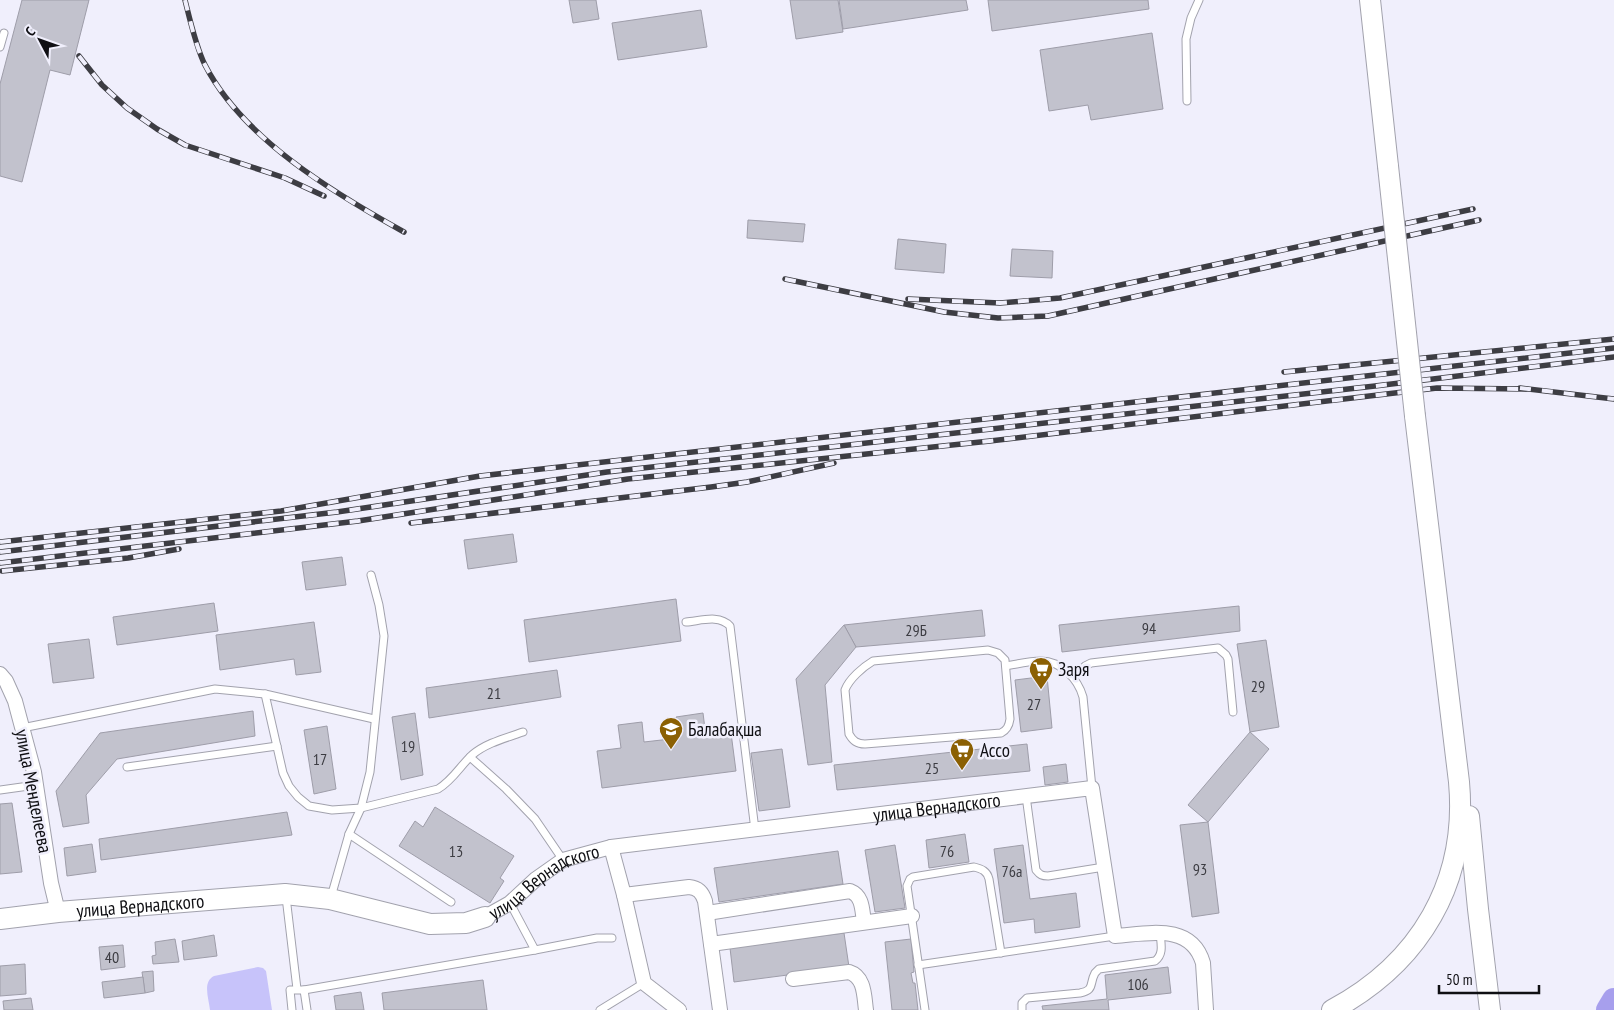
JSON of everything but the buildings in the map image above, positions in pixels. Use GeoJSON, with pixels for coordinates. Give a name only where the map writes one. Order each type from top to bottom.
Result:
{"type":"FeatureCollection","features":[{"type":"Feature","properties":{"kind":"street"},"geometry":{"type":"LineString","coordinates":[[1370,0],[1394,165],[1490,1010]]}},
{"type":"Feature","properties":{"kind":"street"},"geometry":{"type":"LineString","coordinates":[[1383,0],[1394,165]]}},
{"type":"Feature","properties":{"kind":"street"},"geometry":{"type":"LineString","coordinates":[[1422,415],[1460,802],[1475,876]]}},
{"type":"Feature","properties":{"kind":"street","name":"улица Менделеева"},"geometry":{"type":"LineString","coordinates":[[0,674],[6,681],[15,701],[34,772],[51,883],[58,912]]}},
{"type":"Feature","properties":{"kind":"street"},"geometry":{"type":"LineString","coordinates":[[1092,788],[1115,936],[1160,933],[1176,934],[1192,944],[1203,963],[1206,1010]]}},
{"type":"Feature","properties":{"kind":"street","name":"улица Вернадского"},"geometry":{"type":"LineString","coordinates":[[0,919],[58,912],[285,894],[330,900],[430,924],[466,923],[486,917],[510,903],[536,879],[563,860],[611,847],[1092,788]]}},
{"type":"Feature","properties":{"kind":"street"},"geometry":{"type":"LineString","coordinates":[[1332,1010],[1358,995],[1390,970],[1419,937],[1440,900],[1452,868],[1458,845],[1460,802]]}},
{"type":"Feature","properties":{"kind":"street"},"geometry":{"type":"LineString","coordinates":[[611,847],[644,984],[679,1010]]}},
{"type":"Feature","properties":{"kind":"street"},"geometry":{"type":"LineString","coordinates":[[624,895],[689,887],[700,891],[703,895],[707,914],[720,1010]]}},
{"type":"Feature","properties":{"kind":"street"},"geometry":{"type":"LineString","coordinates":[[707,914],[850,891],[859,897],[864,922]]}},
{"type":"Feature","properties":{"kind":"street"},"geometry":{"type":"LineString","coordinates":[[711,944],[912,916]]}},
{"type":"Feature","properties":{"kind":"street"},"geometry":{"type":"LineString","coordinates":[[793,979],[854,973],[861,980],[866,1010]]}},
{"type":"Feature","properties":{"kind":"lane"},"geometry":{"type":"LineString","coordinates":[[1187,100],[1186,39],[1191,18],[1199,0]]}},
{"type":"Feature","properties":{"kind":"lane"},"geometry":{"type":"LineString","coordinates":[[0,47],[4,33]]}},
{"type":"Feature","properties":{"kind":"lane"},"geometry":{"type":"LineString","coordinates":[[330,900],[349,834],[361,808],[370,772],[384,636],[379,605],[371,575]]}},
{"type":"Feature","properties":{"kind":"lane"},"geometry":{"type":"LineString","coordinates":[[686,622],[719,619],[730,626],[755,830]]}},
{"type":"Feature","properties":{"kind":"lane"},"geometry":{"type":"LineString","coordinates":[[1073,677],[1085,666],[1091,664],[1218,648],[1228,659],[1233,712]]}},
{"type":"Feature","properties":{"kind":"lane"},"geometry":{"type":"LineString","coordinates":[[988,650],[1002,656],[1006,666],[1010,720],[1007,729],[1001,733],[865,744],[856,742],[849,734],[845,690],[847,685],[873,661],[988,650]]}},
{"type":"Feature","properties":{"kind":"lane"},"geometry":{"type":"LineString","coordinates":[[1006,666],[1041,661],[1050,663],[1058,666],[1078,683],[1083,697],[1092,788]]}},
{"type":"Feature","properties":{"kind":"lane"},"geometry":{"type":"LineString","coordinates":[[22,728],[216,689],[265,694],[374,719]]}},
{"type":"Feature","properties":{"kind":"lane"},"geometry":{"type":"LineString","coordinates":[[265,694],[283,774],[289,786],[309,806],[332,810],[361,808],[438,789],[456,776],[470,757],[480,749],[523,732]]}},
{"type":"Feature","properties":{"kind":"lane"},"geometry":{"type":"LineString","coordinates":[[127,767],[277,746]]}},
{"type":"Feature","properties":{"kind":"lane"},"geometry":{"type":"LineString","coordinates":[[470,757],[506,789],[535,819],[563,860]]}},
{"type":"Feature","properties":{"kind":"lane"},"geometry":{"type":"LineString","coordinates":[[0,790],[36,785]]}},
{"type":"Feature","properties":{"kind":"lane"},"geometry":{"type":"LineString","coordinates":[[1026,796],[1038,874],[1048,876],[1104,868]]}},
{"type":"Feature","properties":{"kind":"lane"},"geometry":{"type":"LineString","coordinates":[[349,834],[451,902]]}},
{"type":"Feature","properties":{"kind":"lane"},"geometry":{"type":"LineString","coordinates":[[925,1010],[908,886],[910,879],[974,867],[988,874],[1001,953]]}},
{"type":"Feature","properties":{"kind":"lane"},"geometry":{"type":"LineString","coordinates":[[285,894],[301,989],[307,1010]]}},
{"type":"Feature","properties":{"kind":"lane"},"geometry":{"type":"LineString","coordinates":[[510,903],[535,950]]}},
{"type":"Feature","properties":{"kind":"lane"},"geometry":{"type":"LineString","coordinates":[[1022,1010],[1022,1002],[1027,998],[1088,991],[1095,973],[1099,969],[1155,961],[1160,956],[1162,950],[1160,933]]}},
{"type":"Feature","properties":{"kind":"lane"},"geometry":{"type":"LineString","coordinates":[[918,965],[1115,936]]}},
{"type":"Feature","properties":{"kind":"lane"},"geometry":{"type":"LineString","coordinates":[[292,1010],[290,990],[597,938],[612,938]]}},
{"type":"Feature","properties":{"kind":"lane"},"geometry":{"type":"LineString","coordinates":[[600,1010],[644,984]]}},
{"type":"Feature","properties":{"kind":"shaded area"},"geometry":{"type":"Polygon","coordinates":[[[258,967],[266,971],[272,1010],[210,1010],[207,986],[210,979],[214,976],[258,967]]]}},
{"type":"Feature","properties":{"kind":"waterway"},"geometry":{"type":"LineString","coordinates":[[1608,1010],[1614,1000]]}},
{"type":"Feature","properties":{"kind":"railway"},"geometry":{"type":"LineString","coordinates":[[185,0],[196,42],[205,65],[222,92],[242,117],[292,162],[320,182],[404,232]]}},
{"type":"Feature","properties":{"kind":"railway"},"geometry":{"type":"LineString","coordinates":[[79,56],[102,85],[127,108],[157,129],[185,145],[285,178],[324,196]]}},
{"type":"Feature","properties":{"kind":"railway"},"geometry":{"type":"LineString","coordinates":[[908,299],[1000,303],[1060,298],[1473,209]]}},
{"type":"Feature","properties":{"kind":"railway"},"geometry":{"type":"LineString","coordinates":[[785,279],[944,312],[998,318],[1048,316],[1479,220]]}},
{"type":"Feature","properties":{"kind":"railway"},"geometry":{"type":"LineString","coordinates":[[1284,372],[1614,339]]}},
{"type":"Feature","properties":{"kind":"railway"},"geometry":{"type":"LineString","coordinates":[[0,542],[281,511],[480,476],[1614,348]]}},
{"type":"Feature","properties":{"kind":"railway"},"geometry":{"type":"LineString","coordinates":[[0,552],[337,512],[607,472],[1375,386],[1614,357]]}},
{"type":"Feature","properties":{"kind":"railway"},"geometry":{"type":"LineString","coordinates":[[0,563],[358,521],[628,479],[990,441],[1437,388],[1526,389]]}},
{"type":"Feature","properties":{"kind":"railway"},"geometry":{"type":"LineString","coordinates":[[1520,388],[1614,399]]}},
{"type":"Feature","properties":{"kind":"railway"},"geometry":{"type":"LineString","coordinates":[[411,523],[747,482],[834,463]]}},
{"type":"Feature","properties":{"kind":"railway"},"geometry":{"type":"LineString","coordinates":[[2,571],[128,558],[179,549]]}},
{"type":"Feature","properties":{"kind":"place","name":"Заря"},"geometry":{"type":"Point","coordinates":[1041,690]}},
{"type":"Feature","properties":{"kind":"place","name":"Балабақша"},"geometry":{"type":"Point","coordinates":[671,750]}},
{"type":"Feature","properties":{"kind":"place","name":"Ассо"},"geometry":{"type":"Point","coordinates":[962,771]}}]}
